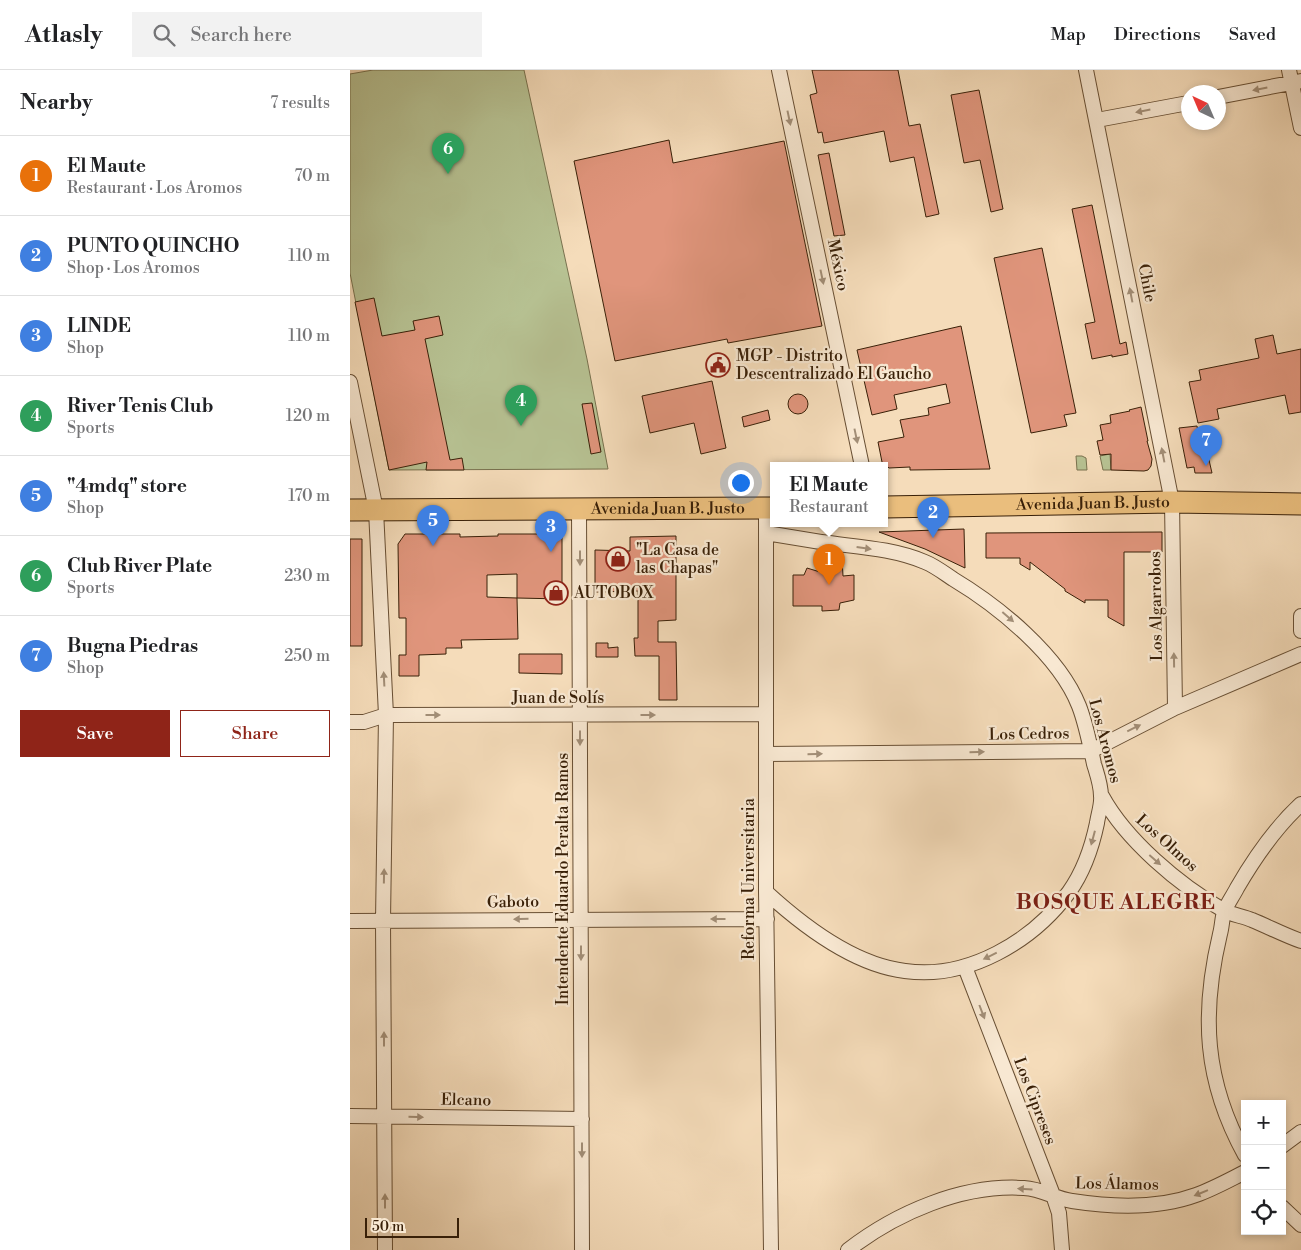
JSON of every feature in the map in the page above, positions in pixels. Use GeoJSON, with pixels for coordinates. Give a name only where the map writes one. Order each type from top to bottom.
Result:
{"type":"FeatureCollection","features":[{"type":"Feature","properties":{"kind":"main road","name":"Avenida Juan B. Justo"},"geometry":{"type":"LineString","coordinates":[[888,507],[1172,502],[1301,504]]}},
{"type":"Feature","properties":{"kind":"main road","name":"Avenida Juan B. Justo"},"geometry":{"type":"LineString","coordinates":[[350,510],[770,508]]}},
{"type":"Feature","properties":{"kind":"street","name":"México"},"geometry":{"type":"LineString","coordinates":[[779,70],[861,462]]}},
{"type":"Feature","properties":{"kind":"street","name":"Chile"},"geometry":{"type":"LineString","coordinates":[[1086,70],[1172,502]]}},
{"type":"Feature","properties":{"kind":"street"},"geometry":{"type":"LineString","coordinates":[[1226,95],[1294,78],[1301,128]]}},
{"type":"Feature","properties":{"kind":"street"},"geometry":{"type":"LineString","coordinates":[[1097,120],[1181,104]]}},
{"type":"Feature","properties":{"kind":"street"},"geometry":{"type":"LineString","coordinates":[[350,382],[376,510],[386,715],[383,921],[385,1250]]}},
{"type":"Feature","properties":{"kind":"street","name":"Los Algarrobos"},"geometry":{"type":"LineString","coordinates":[[1172,502],[1175,708]]}},
{"type":"Feature","properties":{"kind":"street","name":"Reforma Universitaria"},"geometry":{"type":"LineString","coordinates":[[770,508],[766,533],[766,892],[771,1250]]}},
{"type":"Feature","properties":{"kind":"street","name":"Intendente Eduardo Peralta Ramos"},"geometry":{"type":"LineString","coordinates":[[579,509],[582,1250]]}},
{"type":"Feature","properties":{"kind":"street","name":"Los Aromos"},"geometry":{"type":"LineString","coordinates":[[766,533],[903,554],[927,563],[987,601],[1009,618],[1049,660],[1066,682],[1079,706],[1102,796],[1094,837],[1084,866],[1069,892],[1045,920],[1015,942],[991,956],[965,967],[936,972],[905,971],[874,963],[817,933],[766,892]]}},
{"type":"Feature","properties":{"kind":"street"},"geometry":{"type":"LineString","coordinates":[[1301,616],[1301,631]]}},
{"type":"Feature","properties":{"kind":"street","name":"Los Cedros"},"geometry":{"type":"LineString","coordinates":[[766,754],[1091,751],[1175,708],[1301,654]]}},
{"type":"Feature","properties":{"kind":"street","name":"Juan de Solís"},"geometry":{"type":"LineString","coordinates":[[350,722],[364,722],[386,715],[766,714]]}},
{"type":"Feature","properties":{"kind":"street","name":"Los Olmos"},"geometry":{"type":"LineString","coordinates":[[1102,796],[1110,811],[1125,831],[1167,870],[1224,911],[1252,920],[1301,941]]}},
{"type":"Feature","properties":{"kind":"street"},"geometry":{"type":"LineString","coordinates":[[1241,1147],[1226,1115],[1218,1091],[1209,1038],[1210,983],[1224,911],[1249,867],[1272,834],[1301,804]]}},
{"type":"Feature","properties":{"kind":"street","name":"Gaboto"},"geometry":{"type":"LineString","coordinates":[[350,921],[767,919]]}},
{"type":"Feature","properties":{"kind":"street","name":"Los Cipreses"},"geometry":{"type":"LineString","coordinates":[[965,967],[1053,1195],[1058,1213],[1062,1250]]}},
{"type":"Feature","properties":{"kind":"street","name":"Elcano"},"geometry":{"type":"LineString","coordinates":[[350,1116],[582,1119]]}},
{"type":"Feature","properties":{"kind":"street"},"geometry":{"type":"LineString","coordinates":[[1283,1145],[1301,1132]]}},
{"type":"Feature","properties":{"kind":"street","name":"Los Álamos"},"geometry":{"type":"LineString","coordinates":[[848,1250],[862,1239],[918,1210],[944,1199],[971,1192],[1023,1188],[1039,1190],[1069,1201],[1091,1204],[1131,1205],[1166,1203],[1196,1195],[1241,1174]]}},
{"type":"Feature","properties":{"kind":"street"},"geometry":{"type":"LineString","coordinates":[[1286,1211],[1301,1226]]}},
{"type":"Feature","properties":{"kind":"green space"},"geometry":{"type":"Polygon","coordinates":[[[373,70],[524,70],[587,359],[608,469],[389,470],[350,273],[350,74],[373,70]]]}},
{"type":"Feature","properties":{"kind":"green space"},"geometry":{"type":"Polygon","coordinates":[[[1110,454],[1111,470],[1103,470],[1100,456],[1110,454]]]}},
{"type":"Feature","properties":{"kind":"green space"},"geometry":{"type":"Polygon","coordinates":[[[1076,456],[1086,458],[1087,470],[1077,470],[1076,456]]]}},
{"type":"Feature","properties":{"kind":"building"},"geometry":{"type":"Polygon","coordinates":[[[812,70],[898,70],[909,126],[920,124],[939,214],[926,217],[914,157],[890,162],[884,131],[824,143],[822,132],[818,133],[810,95],[817,93],[812,70]]]}},
{"type":"Feature","properties":{"kind":"building"},"geometry":{"type":"Polygon","coordinates":[[[979,90],[1003,209],[991,212],[980,160],[964,163],[951,95],[979,90]]]}},
{"type":"Feature","properties":{"kind":"building"},"geometry":{"type":"Polygon","coordinates":[[[669,140],[673,163],[784,141],[822,326],[728,343],[727,339],[615,361],[574,161],[669,140]]]}},
{"type":"Feature","properties":{"kind":"building"},"geometry":{"type":"Polygon","coordinates":[[[829,153],[845,235],[834,236],[818,155],[829,153]]]}},
{"type":"Feature","properties":{"kind":"building"},"geometry":{"type":"Polygon","coordinates":[[[1092,205],[1120,344],[1126,342],[1128,354],[1092,359],[1085,324],[1095,322],[1072,209],[1092,205]]]}},
{"type":"Feature","properties":{"kind":"building"},"geometry":{"type":"Polygon","coordinates":[[[1042,248],[1076,413],[1064,415],[1067,426],[1031,433],[994,258],[1042,248]]]}},
{"type":"Feature","properties":{"kind":"building"},"geometry":{"type":"Polygon","coordinates":[[[374,298],[382,336],[415,330],[413,321],[439,316],[443,335],[425,339],[450,460],[462,458],[464,470],[426,470],[427,462],[389,470],[355,302],[374,298]]]}},
{"type":"Feature","properties":{"kind":"building"},"geometry":{"type":"Polygon","coordinates":[[[961,326],[990,469],[910,470],[910,467],[889,468],[888,462],[882,462],[878,442],[904,437],[900,420],[929,415],[928,408],[950,403],[946,384],[894,395],[897,409],[872,415],[857,350],[961,326]]]}},
{"type":"Feature","properties":{"kind":"building"},"geometry":{"type":"Polygon","coordinates":[[[1273,335],[1277,354],[1301,349],[1301,412],[1289,414],[1285,395],[1217,409],[1219,419],[1198,423],[1189,382],[1201,380],[1199,370],[1259,358],[1255,339],[1273,335]]]}},
{"type":"Feature","properties":{"kind":"building"},"geometry":{"type":"Polygon","coordinates":[[[712,381],[726,448],[701,454],[694,423],[650,433],[642,396],[712,381]]]}},
{"type":"Feature","properties":{"kind":"building"},"geometry":{"type":"Polygon","coordinates":[[[798,394],[805,397],[808,404],[805,411],[798,414],[791,411],[788,404],[791,397],[798,394]]]}},
{"type":"Feature","properties":{"kind":"building"},"geometry":{"type":"Polygon","coordinates":[[[592,403],[601,452],[591,454],[582,404],[592,403]]]}},
{"type":"Feature","properties":{"kind":"building"},"geometry":{"type":"Polygon","coordinates":[[[1141,407],[1152,459],[1151,466],[1148,470],[1144,471],[1111,470],[1111,454],[1100,455],[1097,441],[1103,440],[1100,425],[1111,423],[1110,415],[1141,407]]]}},
{"type":"Feature","properties":{"kind":"building"},"geometry":{"type":"Polygon","coordinates":[[[768,410],[770,420],[744,427],[742,417],[768,410]]]}},
{"type":"Feature","properties":{"kind":"building"},"geometry":{"type":"Polygon","coordinates":[[[1197,426],[1201,448],[1206,447],[1212,473],[1195,473],[1194,467],[1187,468],[1179,428],[1197,426]]]}},
{"type":"Feature","properties":{"kind":"building"},"geometry":{"type":"Polygon","coordinates":[[[964,529],[965,568],[925,549],[879,532],[964,529]]]}},
{"type":"Feature","properties":{"kind":"building"},"geometry":{"type":"Polygon","coordinates":[[[1162,532],[1162,552],[1124,552],[1124,626],[1108,617],[1108,600],[1085,600],[1085,603],[1065,591],[1065,589],[1030,562],[1030,570],[1020,564],[1020,558],[986,558],[986,533],[1162,532]]]}},
{"type":"Feature","properties":{"kind":"building"},"geometry":{"type":"Polygon","coordinates":[[[405,534],[460,534],[460,537],[498,536],[498,534],[562,534],[562,599],[517,598],[518,639],[461,640],[462,648],[446,648],[446,654],[419,655],[419,676],[399,676],[399,655],[406,655],[406,618],[399,618],[398,544],[405,534]],[[517,574],[487,575],[487,597],[517,598],[517,574]]]}},
{"type":"Feature","properties":{"kind":"building"},"geometry":{"type":"Polygon","coordinates":[[[676,536],[676,620],[658,621],[658,642],[676,642],[677,700],[659,700],[659,656],[635,656],[634,638],[638,638],[638,591],[595,592],[595,550],[630,551],[630,537],[676,536]]]}},
{"type":"Feature","properties":{"kind":"building"},"geometry":{"type":"Polygon","coordinates":[[[350,539],[362,539],[362,646],[350,646],[350,539]]]}},
{"type":"Feature","properties":{"kind":"building"},"geometry":{"type":"Polygon","coordinates":[[[820,557],[842,558],[843,576],[854,575],[854,600],[840,603],[839,610],[822,611],[822,606],[793,606],[793,575],[804,575],[807,568],[820,572],[820,557]]]}},
{"type":"Feature","properties":{"kind":"building"},"geometry":{"type":"Polygon","coordinates":[[[596,643],[608,643],[608,648],[618,647],[618,657],[596,657],[596,643]]]}},
{"type":"Feature","properties":{"kind":"building"},"geometry":{"type":"Polygon","coordinates":[[[519,654],[562,654],[562,674],[519,673],[519,654]]]}},
{"type":"Feature","properties":{"kind":"place","name":"Club River Plate"},"geometry":{"type":"Point","coordinates":[448,174]}},
{"type":"Feature","properties":{"kind":"place","name":"MGP - Distrito Descentralizado El Gaucho"},"geometry":{"type":"Point","coordinates":[718,365]}},
{"type":"Feature","properties":{"kind":"place","name":"River Tenis Club"},"geometry":{"type":"Point","coordinates":[521,426]}},
{"type":"Feature","properties":{"kind":"place","name":"Bugna Piedras"},"geometry":{"type":"Point","coordinates":[1206,466]}},
{"type":"Feature","properties":{"kind":"place","name":"PUNTO QUINCHO"},"geometry":{"type":"Point","coordinates":[933,538]}},
{"type":"Feature","properties":{"kind":"place","name":"\"4mdq\" store"},"geometry":{"type":"Point","coordinates":[433,546]}},
{"type":"Feature","properties":{"kind":"place","name":"LINDE"},"geometry":{"type":"Point","coordinates":[551,552]}},
{"type":"Feature","properties":{"kind":"place","name":"\"La Casa de las Chapas\""},"geometry":{"type":"Point","coordinates":[618,559]}},
{"type":"Feature","properties":{"kind":"place","name":"El Maute"},"geometry":{"type":"Point","coordinates":[829,585]}},
{"type":"Feature","properties":{"kind":"place","name":"AUTOBOX"},"geometry":{"type":"Point","coordinates":[556,593]}},
{"type":"Feature","properties":{"kind":"district","name":"BOSQUE ALEGRE"},"geometry":{"type":"Point","coordinates":[1116,903]}}]}
